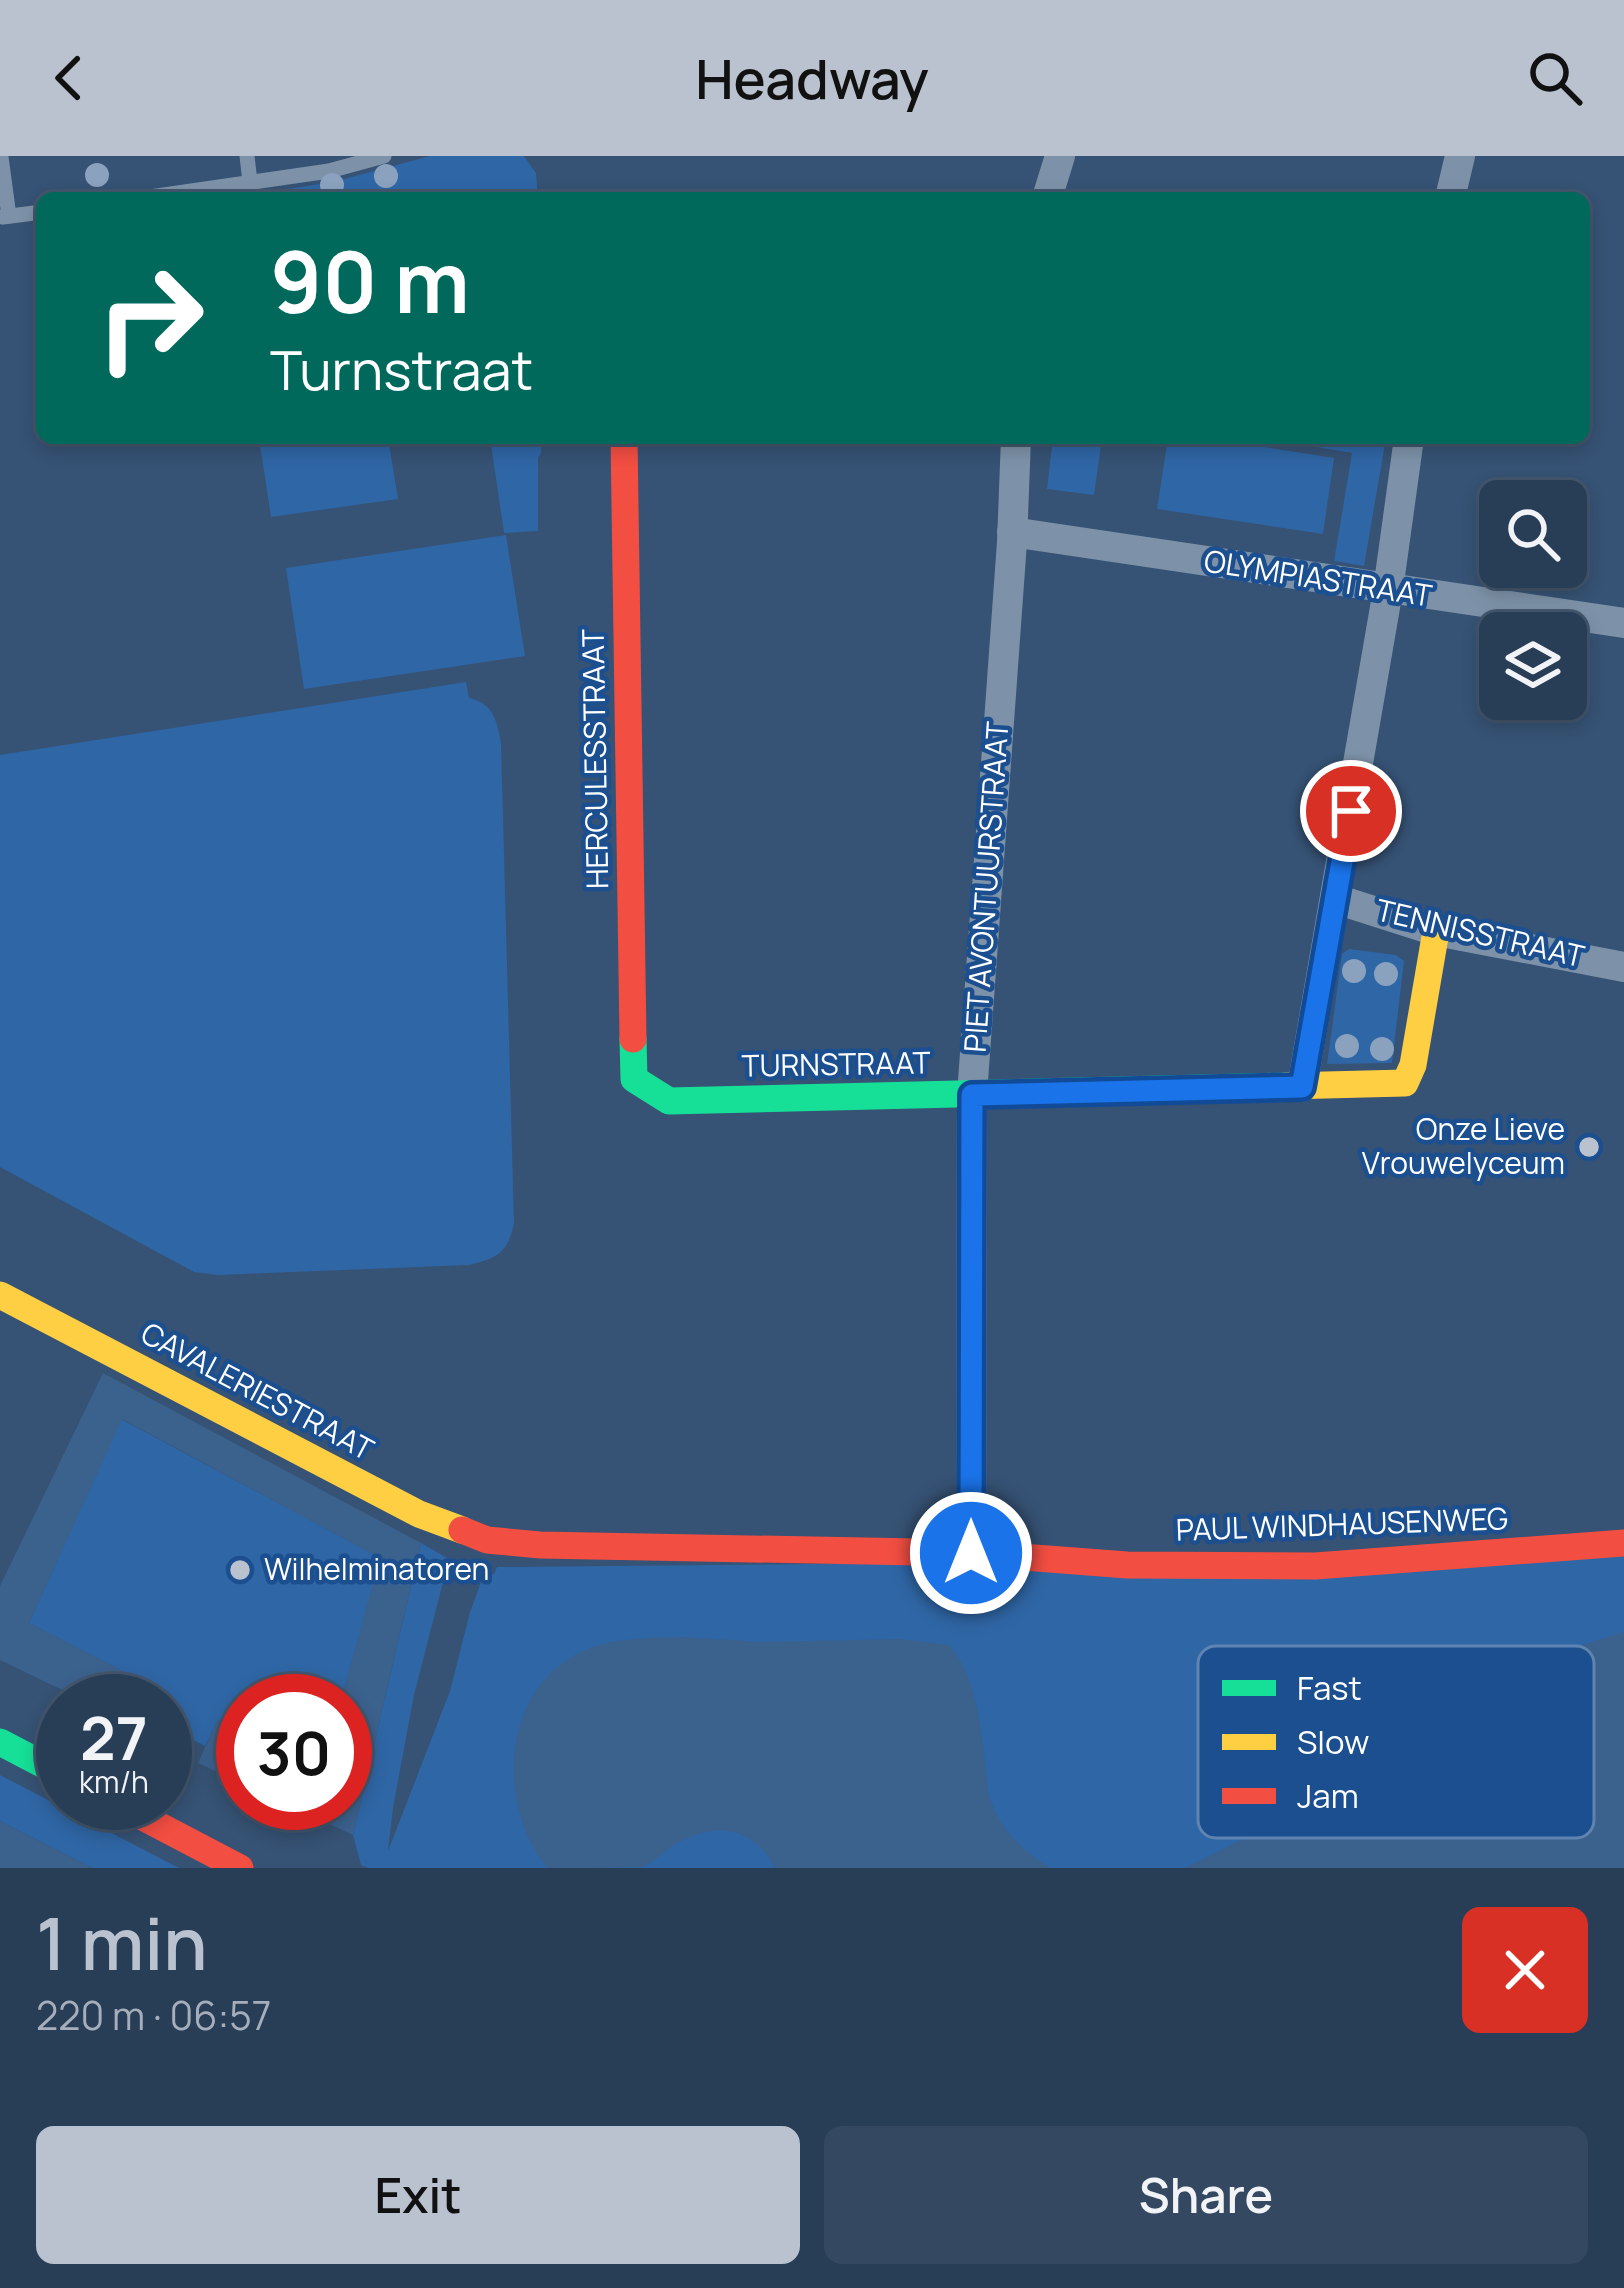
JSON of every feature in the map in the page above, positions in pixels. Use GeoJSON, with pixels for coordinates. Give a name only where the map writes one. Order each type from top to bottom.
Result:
{"type":"FeatureCollection","features":[{"type":"Feature","properties":{"kind":"street"},"geometry":{"type":"LineString","coordinates":[[1049,192],[1060,156]]}},
{"type":"Feature","properties":{"kind":"street"},"geometry":{"type":"LineString","coordinates":[[1451,192],[1460,156]]}},
{"type":"Feature","properties":{"kind":"street","name":"HERCULESSTRAAT"},"geometry":{"type":"LineString","coordinates":[[624,444],[634,1079]]}},
{"type":"Feature","properties":{"kind":"street","name":"PIET AVONTUURSTRAAT"},"geometry":{"type":"LineString","coordinates":[[971,1553],[972,1095],[1016,444]]}},
{"type":"Feature","properties":{"kind":"street"},"geometry":{"type":"LineString","coordinates":[[1302,1087],[1388,590],[1408,444]]}},
{"type":"Feature","properties":{"kind":"street","name":"OLYMPIASTRAAT"},"geometry":{"type":"LineString","coordinates":[[1012,532],[1624,623]]}},
{"type":"Feature","properties":{"kind":"street","name":"TENNISSTRAAT"},"geometry":{"type":"LineString","coordinates":[[1336,899],[1436,931],[1624,967]]}},
{"type":"Feature","properties":{"kind":"street","name":"TURNSTRAAT"},"geometry":{"type":"LineString","coordinates":[[634,1079],[669,1101],[1405,1083],[1413,1065],[1436,931]]}},
{"type":"Feature","properties":{"kind":"street","name":"CAVALERIESTRAAT"},"geometry":{"type":"LineString","coordinates":[[0,1295],[419,1514],[487,1540]]}},
{"type":"Feature","properties":{"kind":"street","name":"PAUL WINDHAUSENWEG"},"geometry":{"type":"LineString","coordinates":[[487,1540],[971,1553],[1127,1565],[1315,1566],[1624,1543]]}},
{"type":"Feature","properties":{"kind":"street"},"geometry":{"type":"LineString","coordinates":[[0,1742],[36,1761]]}},
{"type":"Feature","properties":{"kind":"street"},"geometry":{"type":"LineString","coordinates":[[167,1830],[239,1868]]}},
{"type":"Feature","properties":{"kind":"lane"},"geometry":{"type":"LineString","coordinates":[[247,156],[250,182]]}},
{"type":"Feature","properties":{"kind":"lane"},"geometry":{"type":"LineString","coordinates":[[183,192],[328,171],[384,156]]}},
{"type":"Feature","properties":{"kind":"lane"},"geometry":{"type":"LineString","coordinates":[[2,157],[4,217],[36,213]]}},
{"type":"Feature","properties":{"kind":"shaded area"},"geometry":{"type":"Polygon","coordinates":[[[430,156],[524,156],[536,173],[538,192],[267,192],[333,182],[430,156]]]}},
{"type":"Feature","properties":{"kind":"shaded area"},"geometry":{"type":"Polygon","coordinates":[[[260,444],[389,444],[398,499],[271,517],[260,444]]]}},
{"type":"Feature","properties":{"kind":"shaded area"},"geometry":{"type":"Polygon","coordinates":[[[491,444],[541,444],[538,531],[504,533],[491,444]]]}},
{"type":"Feature","properties":{"kind":"shaded area"},"geometry":{"type":"Polygon","coordinates":[[[1052,444],[1101,444],[1094,495],[1047,489],[1052,444]]]}},
{"type":"Feature","properties":{"kind":"shaded area"},"geometry":{"type":"Polygon","coordinates":[[[1167,444],[1244,444],[1334,458],[1323,534],[1157,509],[1167,444]]]}},
{"type":"Feature","properties":{"kind":"shaded area"},"geometry":{"type":"Polygon","coordinates":[[[1299,444],[1385,444],[1364,566],[1334,561],[1352,453],[1299,444]]]}},
{"type":"Feature","properties":{"kind":"shaded area"},"geometry":{"type":"Polygon","coordinates":[[[506,535],[525,656],[304,689],[286,568],[506,535]]]}},
{"type":"Feature","properties":{"kind":"shaded area"},"geometry":{"type":"Polygon","coordinates":[[[466,682],[469,698],[493,714],[501,743],[514,1223],[500,1253],[469,1265],[218,1275],[194,1272],[0,1167],[0,755],[466,682]]]}},
{"type":"Feature","properties":{"kind":"shaded area"},"geometry":{"type":"Polygon","coordinates":[[[1349,949],[1396,955],[1404,961],[1392,1063],[1327,1064],[1342,954],[1349,949]]]}},
{"type":"Feature","properties":{"kind":"shaded area"},"geometry":{"type":"Polygon","coordinates":[[[103,1373],[421,1543],[372,1753],[372,1674],[348,1674],[380,1558],[122,1419],[29,1623],[129,1674],[36,1677],[0,1660],[0,1586],[103,1373]]]}},
{"type":"Feature","properties":{"kind":"shaded area"},"geometry":{"type":"Polygon","coordinates":[[[121,1419],[381,1558],[349,1674],[216,1674],[216,1724],[205,1746],[192,1740],[192,1674],[128,1674],[29,1623],[121,1419]]]}},
{"type":"Feature","properties":{"kind":"shaded area"},"geometry":{"type":"Polygon","coordinates":[[[421,1543],[449,1559],[414,1695],[388,1851],[450,1691],[484,1574],[494,1574],[497,1567],[1624,1556],[1624,1868],[361,1865],[353,1835],[354,1830],[372,1830],[372,1753],[421,1543]]]}},
{"type":"Feature","properties":{"kind":"shaded area"},"geometry":{"type":"Polygon","coordinates":[[[1624,1632],[1624,1868],[1185,1868],[1253,1838],[1594,1838],[1594,1646],[1579,1646],[1624,1632]]]}},
{"type":"Feature","properties":{"kind":"shaded area"},"geometry":{"type":"Polygon","coordinates":[[[684,1637],[760,1642],[899,1639],[949,1645],[972,1688],[994,1809],[1014,1839],[1050,1868],[775,1868],[747,1837],[723,1830],[681,1841],[642,1867],[548,1868],[532,1845],[515,1789],[514,1759],[529,1703],[545,1679],[580,1652],[624,1640],[684,1637]]]}},
{"type":"Feature","properties":{"kind":"shaded area"},"geometry":{"type":"Polygon","coordinates":[[[216,1723],[216,1771],[198,1763],[216,1723]]]}},
{"type":"Feature","properties":{"kind":"shaded area"},"geometry":{"type":"Polygon","coordinates":[[[0,1775],[36,1794],[36,1830],[106,1830],[179,1868],[92,1868],[0,1821],[0,1775]]]}},
{"type":"Feature","properties":{"kind":"shaded area"},"geometry":{"type":"Polygon","coordinates":[[[0,1821],[92,1868],[0,1868],[0,1821]]]}},
{"type":"Feature","properties":{"kind":"traffic: fast"},"geometry":{"type":"LineString","coordinates":[[633,1039],[634,1079],[669,1101],[1286,1086]]}},
{"type":"Feature","properties":{"kind":"traffic: fast"},"geometry":{"type":"LineString","coordinates":[[0,1742],[36,1761]]}},
{"type":"Feature","properties":{"kind":"traffic: slow"},"geometry":{"type":"LineString","coordinates":[[1286,1086],[1405,1083],[1413,1065],[1436,931]]}},
{"type":"Feature","properties":{"kind":"traffic: slow"},"geometry":{"type":"LineString","coordinates":[[0,1295],[419,1514],[462,1530]]}},
{"type":"Feature","properties":{"kind":"traffic: jam"},"geometry":{"type":"LineString","coordinates":[[624,444],[633,1039]]}},
{"type":"Feature","properties":{"kind":"traffic: jam"},"geometry":{"type":"LineString","coordinates":[[462,1530],[487,1540],[540,1545],[971,1553],[1127,1565],[1315,1566],[1624,1543]]}},
{"type":"Feature","properties":{"kind":"traffic: jam"},"geometry":{"type":"LineString","coordinates":[[168,1830],[240,1868]]}},
{"type":"Feature","properties":{"kind":"place","name":"Onze Lieve Vrouwelyceum"},"geometry":{"type":"Point","coordinates":[1589,1147]}},
{"type":"Feature","properties":{"kind":"place","name":"Wilhelminatoren"},"geometry":{"type":"Point","coordinates":[240,1570]}},
{"type":"Feature","properties":{"kind":"route"},"geometry":{"type":"LineString","coordinates":[[971,1553],[972,1095],[1302,1087],[1351,811]]}}]}
